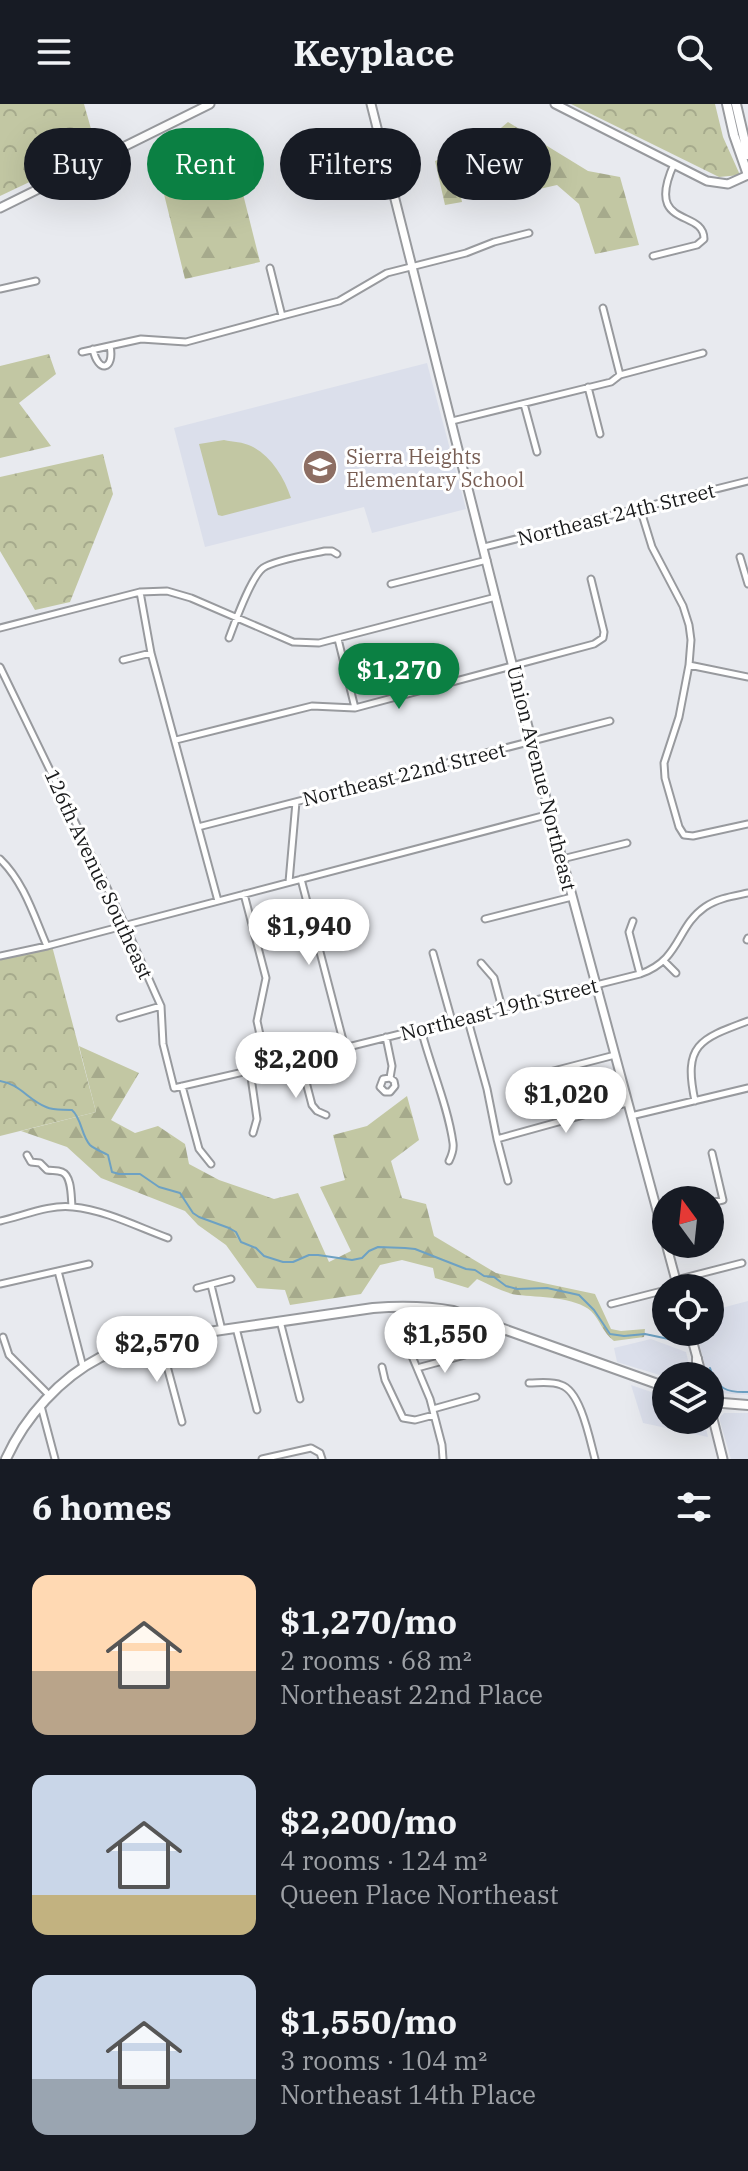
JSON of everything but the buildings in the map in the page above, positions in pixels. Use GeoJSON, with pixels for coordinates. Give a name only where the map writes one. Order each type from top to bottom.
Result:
{"type":"FeatureCollection","features":[{"type":"Feature","properties":{"kind":"main road"},"geometry":{"type":"LineString","coordinates":[[727,104],[748,175]]}},
{"type":"Feature","properties":{"kind":"main road"},"geometry":{"type":"LineString","coordinates":[[736,104],[748,155]]}},
{"type":"Feature","properties":{"kind":"main road"},"geometry":{"type":"LineString","coordinates":[[6,1459],[18,1435],[41,1404],[83,1367],[121,1349],[160,1339],[403,1306],[428,1306],[453,1311],[652,1382]]}},
{"type":"Feature","properties":{"kind":"main road"},"geometry":{"type":"LineString","coordinates":[[724,1404],[748,1405]]}},
{"type":"Feature","properties":{"kind":"street"},"geometry":{"type":"LineString","coordinates":[[0,208],[210,104]]}},
{"type":"Feature","properties":{"kind":"street","name":"Union Avenue Northeast"},"geometry":{"type":"LineString","coordinates":[[371,104],[550,814],[630,1116],[652,1186]]}},
{"type":"Feature","properties":{"kind":"street"},"geometry":{"type":"LineString","coordinates":[[555,104],[715,183],[732,183],[748,175]]}},
{"type":"Feature","properties":{"kind":"street"},"geometry":{"type":"LineString","coordinates":[[653,256],[697,245],[704,239],[700,227],[675,214],[668,206],[665,184],[674,163]]}},
{"type":"Feature","properties":{"kind":"street"},"geometry":{"type":"LineString","coordinates":[[82,352],[141,339],[186,342],[339,301],[380,276],[529,233]]}},
{"type":"Feature","properties":{"kind":"street"},"geometry":{"type":"LineString","coordinates":[[270,268],[282,316]]}},
{"type":"Feature","properties":{"kind":"street"},"geometry":{"type":"LineString","coordinates":[[0,289],[36,281]]}},
{"type":"Feature","properties":{"kind":"street"},"geometry":{"type":"LineString","coordinates":[[603,308],[620,375]]}},
{"type":"Feature","properties":{"kind":"street"},"geometry":{"type":"LineString","coordinates":[[93,349],[98,363],[105,365],[111,360],[110,346]]}},
{"type":"Feature","properties":{"kind":"street"},"geometry":{"type":"LineString","coordinates":[[452,421],[611,382],[620,375],[703,353]]}},
{"type":"Feature","properties":{"kind":"street"},"geometry":{"type":"LineString","coordinates":[[588,387],[600,434]]}},
{"type":"Feature","properties":{"kind":"street"},"geometry":{"type":"LineString","coordinates":[[524,404],[537,452]]}},
{"type":"Feature","properties":{"kind":"street","name":"Northeast 24th Street"},"geometry":{"type":"LineString","coordinates":[[484,547],[748,481]]}},
{"type":"Feature","properties":{"kind":"street"},"geometry":{"type":"LineString","coordinates":[[640,508],[652,547],[687,617],[691,640],[679,717],[664,763],[665,778],[679,827],[684,835],[700,836],[748,824]]}},
{"type":"Feature","properties":{"kind":"street"},"geometry":{"type":"LineString","coordinates":[[229,638],[254,578],[261,569],[325,551],[337,554]]}},
{"type":"Feature","properties":{"kind":"street"},"geometry":{"type":"LineString","coordinates":[[740,557],[748,584]]}},
{"type":"Feature","properties":{"kind":"street"},"geometry":{"type":"LineString","coordinates":[[391,584],[487,560]]}},
{"type":"Feature","properties":{"kind":"street"},"geometry":{"type":"LineString","coordinates":[[176,740],[312,706],[355,708],[594,644],[603,638],[603,626],[591,579]]}},
{"type":"Feature","properties":{"kind":"street"},"geometry":{"type":"LineString","coordinates":[[0,628],[154,590],[191,598],[293,642],[319,643],[496,597]]}},
{"type":"Feature","properties":{"kind":"street"},"geometry":{"type":"LineString","coordinates":[[140,592],[151,653],[218,901]]}},
{"type":"Feature","properties":{"kind":"street"},"geometry":{"type":"LineString","coordinates":[[338,639],[355,708]]}},
{"type":"Feature","properties":{"kind":"street"},"geometry":{"type":"LineString","coordinates":[[123,660],[151,653]]}},
{"type":"Feature","properties":{"kind":"street"},"geometry":{"type":"LineString","coordinates":[[689,665],[748,677]]}},
{"type":"Feature","properties":{"kind":"street","name":"126th Avenue Southeast"},"geometry":{"type":"LineString","coordinates":[[0,667],[161,1006],[163,1044],[174,1088]]}},
{"type":"Feature","properties":{"kind":"street","name":"Northeast 22nd Street"},"geometry":{"type":"LineString","coordinates":[[198,827],[610,721]]}},
{"type":"Feature","properties":{"kind":"street"},"geometry":{"type":"LineString","coordinates":[[289,882],[296,802]]}},
{"type":"Feature","properties":{"kind":"street"},"geometry":{"type":"LineString","coordinates":[[0,956],[550,814]]}},
{"type":"Feature","properties":{"kind":"street"},"geometry":{"type":"LineString","coordinates":[[562,859],[627,843]]}},
{"type":"Feature","properties":{"kind":"street"},"geometry":{"type":"LineString","coordinates":[[0,859],[20,883],[47,946]]}},
{"type":"Feature","properties":{"kind":"street"},"geometry":{"type":"LineString","coordinates":[[301,879],[345,1048]]}},
{"type":"Feature","properties":{"kind":"street","name":"Northeast 19th Street"},"geometry":{"type":"LineString","coordinates":[[174,1088],[652,970],[664,961],[701,909],[716,901],[748,893]]}},
{"type":"Feature","properties":{"kind":"street"},"geometry":{"type":"LineString","coordinates":[[244,894],[265,971],[266,984],[257,1021],[267,1067]]}},
{"type":"Feature","properties":{"kind":"street"},"geometry":{"type":"LineString","coordinates":[[485,919],[572,897]]}},
{"type":"Feature","properties":{"kind":"street"},"geometry":{"type":"LineString","coordinates":[[633,921],[629,932],[640,974]]}},
{"type":"Feature","properties":{"kind":"street"},"geometry":{"type":"LineString","coordinates":[[433,953],[452,1021]]}},
{"type":"Feature","properties":{"kind":"street"},"geometry":{"type":"LineString","coordinates":[[664,961],[676,973]]}},
{"type":"Feature","properties":{"kind":"street"},"geometry":{"type":"LineString","coordinates":[[481,963],[494,978],[502,1008]]}},
{"type":"Feature","properties":{"kind":"street"},"geometry":{"type":"LineString","coordinates":[[120,1018],[161,1006]]}},
{"type":"Feature","properties":{"kind":"street"},"geometry":{"type":"LineString","coordinates":[[467,1017],[508,1181]]}},
{"type":"Feature","properties":{"kind":"street"},"geometry":{"type":"LineString","coordinates":[[695,1101],[690,1073],[695,1053],[709,1037],[748,1021]]}},
{"type":"Feature","properties":{"kind":"street"},"geometry":{"type":"LineString","coordinates":[[421,1029],[454,1145],[449,1161]]}},
{"type":"Feature","properties":{"kind":"street"},"geometry":{"type":"LineString","coordinates":[[386,1037],[392,1066],[390,1078]]}},
{"type":"Feature","properties":{"kind":"street"},"geometry":{"type":"LineString","coordinates":[[538,1075],[615,1055]]}},
{"type":"Feature","properties":{"kind":"street"},"geometry":{"type":"LineString","coordinates":[[300,1059],[312,1105],[326,1115]]}},
{"type":"Feature","properties":{"kind":"street"},"geometry":{"type":"LineString","coordinates":[[250,1070],[257,1119],[253,1133]]}},
{"type":"Feature","properties":{"kind":"street"},"geometry":{"type":"LineString","coordinates":[[182,1086],[199,1149],[211,1164]]}},
{"type":"Feature","properties":{"kind":"street"},"geometry":{"type":"LineString","coordinates":[[630,1116],[748,1088]]}},
{"type":"Feature","properties":{"kind":"street"},"geometry":{"type":"LineString","coordinates":[[497,1139],[627,1103]]}},
{"type":"Feature","properties":{"kind":"street"},"geometry":{"type":"LineString","coordinates":[[712,1153],[720,1186]]}},
{"type":"Feature","properties":{"kind":"street"},"geometry":{"type":"LineString","coordinates":[[27,1155],[31,1162],[40,1163],[47,1170],[65,1174],[72,1206]]}},
{"type":"Feature","properties":{"kind":"street"},"geometry":{"type":"LineString","coordinates":[[0,1221],[72,1206],[98,1212],[168,1238]]}},
{"type":"Feature","properties":{"kind":"street"},"geometry":{"type":"LineString","coordinates":[[710,1274],[742,1263]]}},
{"type":"Feature","properties":{"kind":"street"},"geometry":{"type":"LineString","coordinates":[[0,1284],[89,1264]]}},
{"type":"Feature","properties":{"kind":"street"},"geometry":{"type":"LineString","coordinates":[[58,1271],[83,1367]]}},
{"type":"Feature","properties":{"kind":"street"},"geometry":{"type":"LineString","coordinates":[[197,1288],[231,1279]]}},
{"type":"Feature","properties":{"kind":"street"},"geometry":{"type":"LineString","coordinates":[[211,1285],[222,1330]]}},
{"type":"Feature","properties":{"kind":"street"},"geometry":{"type":"LineString","coordinates":[[611,1304],[652,1294]]}},
{"type":"Feature","properties":{"kind":"street"},"geometry":{"type":"LineString","coordinates":[[403,1306],[404,1334],[433,1412],[442,1445],[442,1459]]}},
{"type":"Feature","properties":{"kind":"street"},"geometry":{"type":"LineString","coordinates":[[280,1321],[300,1399]]}},
{"type":"Feature","properties":{"kind":"street"},"geometry":{"type":"LineString","coordinates":[[236,1328],[257,1410]]}},
{"type":"Feature","properties":{"kind":"street"},"geometry":{"type":"LineString","coordinates":[[3,1337],[9,1355],[50,1396]]}},
{"type":"Feature","properties":{"kind":"street"},"geometry":{"type":"LineString","coordinates":[[160,1339],[182,1422]]}},
{"type":"Feature","properties":{"kind":"street"},"geometry":{"type":"LineString","coordinates":[[694,1346],[697,1359]]}},
{"type":"Feature","properties":{"kind":"street"},"geometry":{"type":"LineString","coordinates":[[417,1368],[465,1355]]}},
{"type":"Feature","properties":{"kind":"street"},"geometry":{"type":"LineString","coordinates":[[382,1367],[403,1418],[415,1420],[476,1397]]}},
{"type":"Feature","properties":{"kind":"street"},"geometry":{"type":"LineString","coordinates":[[529,1383],[566,1387],[580,1406],[595,1459]]}},
{"type":"Feature","properties":{"kind":"street"},"geometry":{"type":"LineString","coordinates":[[41,1404],[55,1459]]}},
{"type":"Feature","properties":{"kind":"street"},"geometry":{"type":"LineString","coordinates":[[717,1434],[723,1459]]}},
{"type":"Feature","properties":{"kind":"street"},"geometry":{"type":"LineString","coordinates":[[262,1459],[306,1448],[317,1450],[322,1459]]}},
{"type":"Feature","properties":{"kind":"shaded area","name":"Sierra Heights Elementary School"},"geometry":{"type":"Polygon","coordinates":[[[427,363],[466,509],[372,533],[364,507],[205,547],[174,428],[427,363]]]}},
{"type":"Feature","properties":{"kind":"shaded area"},"geometry":{"type":"Polygon","coordinates":[[[748,1301],[748,1395],[724,1393],[724,1362],[704,1362],[700,1346],[724,1346],[724,1307],[748,1301]]]}},
{"type":"Feature","properties":{"kind":"shaded area"},"geometry":{"type":"Polygon","coordinates":[[[651,1339],[652,1346],[670,1346],[686,1352],[688,1362],[652,1362],[652,1373],[617,1362],[614,1348],[651,1339]]]}},
{"type":"Feature","properties":{"kind":"shaded area"},"geometry":{"type":"Polygon","coordinates":[[[631,1385],[652,1392],[652,1425],[643,1423],[631,1385]]]}},
{"type":"Feature","properties":{"kind":"shaded area"},"geometry":{"type":"Polygon","coordinates":[[[724,1413],[748,1413],[748,1459],[731,1459],[724,1434],[724,1413]]]}},
{"type":"Feature","properties":{"kind":"green space"},"geometry":{"type":"Polygon","coordinates":[[[0,104],[84,104],[91,128],[24,128],[24,185],[0,196],[0,104]]]}},
{"type":"Feature","properties":{"kind":"green space"},"geometry":{"type":"Polygon","coordinates":[[[571,104],[715,104],[723,137],[740,175],[719,177],[571,104]]]}},
{"type":"Feature","properties":{"kind":"green space"},"geometry":{"type":"Polygon","coordinates":[[[508,122],[518,128],[501,128],[508,122]]]}},
{"type":"Feature","properties":{"kind":"green space"},"geometry":{"type":"Polygon","coordinates":[[[551,148],[588,171],[620,177],[639,245],[595,254],[579,204],[557,185],[551,186],[551,148]]]}},
{"type":"Feature","properties":{"kind":"green space"},"geometry":{"type":"Polygon","coordinates":[[[165,200],[244,200],[260,262],[185,279],[165,200]]]}},
{"type":"Feature","properties":{"kind":"green space"},"geometry":{"type":"Polygon","coordinates":[[[444,200],[462,200],[462,202],[445,205],[444,200]]]}},
{"type":"Feature","properties":{"kind":"green space"},"geometry":{"type":"Polygon","coordinates":[[[49,354],[56,374],[19,403],[51,446],[0,458],[0,366],[49,354]]]}},
{"type":"Feature","properties":{"kind":"green space"},"geometry":{"type":"Polygon","coordinates":[[[224,440],[248,445],[265,455],[281,475],[291,498],[218,515],[199,444],[224,440]]]}},
{"type":"Feature","properties":{"kind":"green space"},"geometry":{"type":"Polygon","coordinates":[[[103,454],[113,494],[70,602],[35,610],[0,551],[0,477],[103,454]]]}},
{"type":"Feature","properties":{"kind":"green space"},"geometry":{"type":"Polygon","coordinates":[[[52,946],[96,1112],[0,1136],[0,959],[52,946]]]}},
{"type":"Feature","properties":{"kind":"green space"},"geometry":{"type":"Polygon","coordinates":[[[79,1046],[139,1073],[111,1120],[135,1133],[158,1126],[185,1144],[189,1164],[219,1180],[274,1199],[298,1193],[329,1262],[351,1251],[320,1187],[345,1180],[333,1135],[367,1126],[407,1096],[419,1140],[391,1161],[402,1198],[426,1204],[434,1236],[496,1273],[595,1294],[611,1329],[645,1329],[644,1337],[614,1341],[584,1306],[556,1298],[513,1294],[477,1279],[468,1288],[435,1278],[433,1268],[402,1260],[380,1265],[361,1294],[290,1305],[285,1290],[257,1288],[226,1245],[198,1225],[185,1211],[101,1178],[67,1147],[21,1131],[96,1112],[79,1046]]]}},
{"type":"Feature","properties":{"kind":"waterway"},"geometry":{"type":"LineString","coordinates":[[0,1081],[13,1085],[46,1107],[72,1110],[90,1145],[108,1155],[112,1172],[140,1174],[159,1187],[180,1193],[193,1213],[236,1232],[241,1242],[256,1248],[264,1256],[283,1262],[293,1262],[309,1255],[352,1260],[362,1258],[378,1247],[415,1249],[494,1277],[506,1286],[517,1289],[547,1288],[579,1295],[594,1310],[610,1334],[652,1335]]}},
{"type":"Feature","properties":{"kind":"waterway"},"geometry":{"type":"LineString","coordinates":[[724,1388],[748,1392]]}},
{"type":"Feature","properties":{"kind":"place","name":"Sierra Heights Elementary School"},"geometry":{"type":"Point","coordinates":[320,467]}}]}
